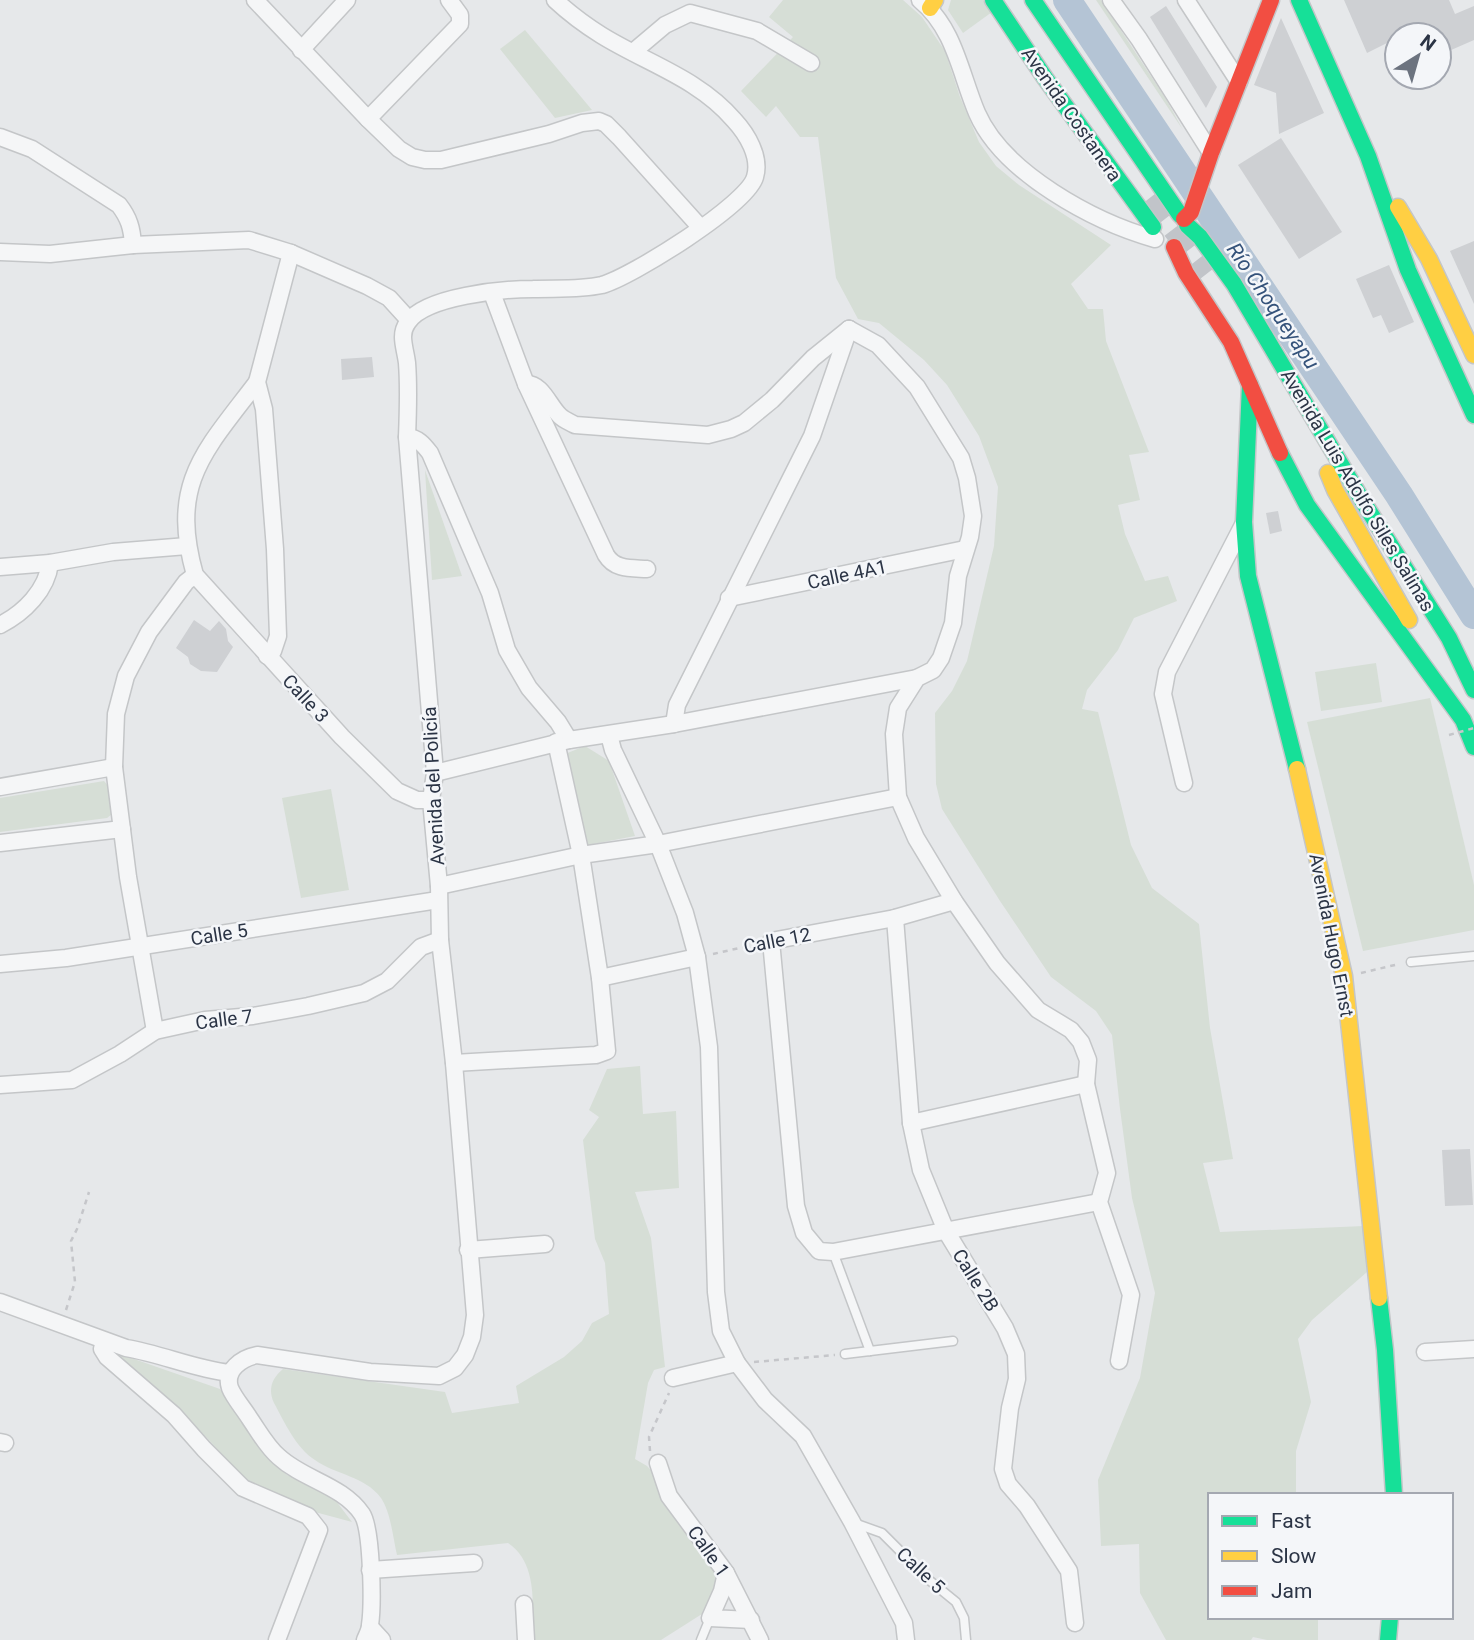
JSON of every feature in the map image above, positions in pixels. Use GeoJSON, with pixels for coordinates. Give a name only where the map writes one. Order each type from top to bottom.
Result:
{"type":"FeatureCollection","features":[{"type":"Feature","properties":{"kind":"main road","name":"Avenida Costanera"},"geometry":{"type":"LineString","coordinates":[[993,0],[1154,233]]}},
{"type":"Feature","properties":{"kind":"main road","name":"Avenida Costanera"},"geometry":{"type":"LineString","coordinates":[[1033,0],[1186,218]]}},
{"type":"Feature","properties":{"kind":"main road"},"geometry":{"type":"LineString","coordinates":[[1186,218],[1169,212],[1154,222],[1154,233],[1163,246],[1174,247],[1184,242],[1188,231],[1186,218],[1271,0]]}},
{"type":"Feature","properties":{"kind":"main road"},"geometry":{"type":"LineString","coordinates":[[1299,0],[1367,156],[1408,270],[1471,396],[1474,415]]}},
{"type":"Feature","properties":{"kind":"main road"},"geometry":{"type":"LineString","coordinates":[[1044,44],[1151,197]]}},
{"type":"Feature","properties":{"kind":"main road"},"geometry":{"type":"LineString","coordinates":[[1367,156],[1429,259],[1474,355]]}},
{"type":"Feature","properties":{"kind":"main road","name":"Avenida Luis Adolfo Siles Salinas"},"geometry":{"type":"LineString","coordinates":[[1186,218],[1234,284],[1362,500],[1449,638],[1471,684]]}},
{"type":"Feature","properties":{"kind":"main road","name":"Avenida Luis Adolfo Siles Salinas"},"geometry":{"type":"LineString","coordinates":[[1174,247],[1186,272],[1231,342],[1276,444],[1307,505],[1468,724],[1474,747]]}},
{"type":"Feature","properties":{"kind":"main road"},"geometry":{"type":"LineString","coordinates":[[1209,272],[1327,470],[1335,490],[1468,724]]}},
{"type":"Feature","properties":{"kind":"main road","name":"Avenida Hugo Ernst"},"geometry":{"type":"LineString","coordinates":[[1250,382],[1244,522],[1248,576],[1344,976],[1385,1350],[1394,1493]]}},
{"type":"Feature","properties":{"kind":"main road"},"geometry":{"type":"LineString","coordinates":[[1248,451],[1276,444]]}},
{"type":"Feature","properties":{"kind":"main road"},"geometry":{"type":"LineString","coordinates":[[1327,470],[1342,488],[1439,645],[1471,684]]}},
{"type":"Feature","properties":{"kind":"main road"},"geometry":{"type":"LineString","coordinates":[[1388,1640],[1390,1619]]}},
{"type":"Feature","properties":{"kind":"street"},"geometry":{"type":"LineString","coordinates":[[255,0],[368,119],[412,157],[441,160],[549,134],[582,123],[599,121],[619,137],[700,228]]}},
{"type":"Feature","properties":{"kind":"street"},"geometry":{"type":"LineString","coordinates":[[302,50],[347,0]]}},
{"type":"Feature","properties":{"kind":"street"},"geometry":{"type":"LineString","coordinates":[[368,119],[460,24],[460,15],[449,0]]}},
{"type":"Feature","properties":{"kind":"street"},"geometry":{"type":"LineString","coordinates":[[0,252],[50,254],[133,244],[249,240],[291,253],[389,298],[409,320],[421,310],[453,299],[529,289],[588,288],[625,276],[658,257],[741,198],[755,178],[757,166],[752,146],[734,119],[682,77],[601,35],[555,0]]}},
{"type":"Feature","properties":{"kind":"street"},"geometry":{"type":"LineString","coordinates":[[1111,0],[1139,39],[1211,153]]}},
{"type":"Feature","properties":{"kind":"street"},"geometry":{"type":"LineString","coordinates":[[1186,0],[1239,82]]}},
{"type":"Feature","properties":{"kind":"street"},"geometry":{"type":"LineString","coordinates":[[928,3],[955,48],[978,114],[1000,150],[1023,170],[1098,218],[1129,232],[1154,233]]}},
{"type":"Feature","properties":{"kind":"street"},"geometry":{"type":"LineString","coordinates":[[633,52],[665,24],[690,13],[757,31],[811,63]]}},
{"type":"Feature","properties":{"kind":"street"},"geometry":{"type":"LineString","coordinates":[[0,137],[32,149],[118,205],[127,216],[132,229],[133,244]]}},
{"type":"Feature","properties":{"kind":"street"},"geometry":{"type":"LineString","coordinates":[[155,1031],[139,947],[114,768],[116,714],[126,676],[149,632],[186,582],[195,575],[187,546],[185,518],[191,483],[206,449],[257,382],[291,253]]}},
{"type":"Feature","properties":{"kind":"street"},"geometry":{"type":"LineString","coordinates":[[492,293],[526,384],[611,562],[618,567],[648,569]]}},
{"type":"Feature","properties":{"kind":"street","name":"Avenida del Policía"},"geometry":{"type":"LineString","coordinates":[[230,1373],[240,1361],[257,1355],[370,1372],[439,1376],[455,1368],[465,1355],[472,1336],[475,1315],[454,1063],[440,940],[430,800],[435,773],[407,437],[408,395],[403,338],[409,320]]}},
{"type":"Feature","properties":{"kind":"street"},"geometry":{"type":"LineString","coordinates":[[526,384],[531,383],[537,387],[558,414],[575,425],[708,435],[744,423],[772,400],[813,358],[849,329]]}},
{"type":"Feature","properties":{"kind":"street"},"geometry":{"type":"LineString","coordinates":[[435,773],[563,741],[674,724],[917,678],[933,670],[941,658],[953,623],[958,576],[970,537],[973,516],[961,458],[917,387],[877,345],[849,329]]}},
{"type":"Feature","properties":{"kind":"street"},"geometry":{"type":"LineString","coordinates":[[674,724],[677,705],[812,436],[849,329]]}},
{"type":"Feature","properties":{"kind":"street"},"geometry":{"type":"LineString","coordinates":[[257,382],[265,423],[275,548],[278,636],[273,651],[267,656]]}},
{"type":"Feature","properties":{"kind":"street"},"geometry":{"type":"LineString","coordinates":[[407,437],[421,442],[430,453],[490,593],[507,650],[529,688],[558,722],[600,978],[607,1051],[596,1055],[454,1063]]}},
{"type":"Feature","properties":{"kind":"street"},"geometry":{"type":"LineString","coordinates":[[1184,783],[1163,694],[1167,672],[1244,522]]}},
{"type":"Feature","properties":{"kind":"street"},"geometry":{"type":"LineString","coordinates":[[0,567],[50,563],[113,552],[187,546]]}},
{"type":"Feature","properties":{"kind":"street","name":"Calle 4A1"},"geometry":{"type":"LineString","coordinates":[[729,598],[965,550]]}},
{"type":"Feature","properties":{"kind":"street"},"geometry":{"type":"LineString","coordinates":[[0,625],[34,599],[49,573],[50,563]]}},
{"type":"Feature","properties":{"kind":"street","name":"Calle 3"},"geometry":{"type":"LineString","coordinates":[[195,575],[342,737],[397,791],[417,800],[430,800]]}},
{"type":"Feature","properties":{"kind":"street"},"geometry":{"type":"LineString","coordinates":[[917,678],[898,708],[894,734],[898,797],[915,838],[997,963],[1038,1010],[1071,1030],[1081,1042],[1088,1060],[1086,1084],[1107,1173],[1099,1202],[1131,1295],[1119,1361]]}},
{"type":"Feature","properties":{"kind":"street"},"geometry":{"type":"LineString","coordinates":[[609,735],[613,750],[658,844],[685,913],[696,957],[709,1047],[716,1292],[721,1331],[737,1363],[765,1400],[803,1436],[852,1522],[904,1623],[906,1640]]}},
{"type":"Feature","properties":{"kind":"street"},"geometry":{"type":"LineString","coordinates":[[0,787],[114,768]]}},
{"type":"Feature","properties":{"kind":"street","name":"Calle 5"},"geometry":{"type":"LineString","coordinates":[[0,964],[139,947],[438,893],[581,855],[658,844],[898,797]]}},
{"type":"Feature","properties":{"kind":"street"},"geometry":{"type":"LineString","coordinates":[[0,844],[122,829]]}},
{"type":"Feature","properties":{"kind":"street","name":"Calle 12"},"geometry":{"type":"LineString","coordinates":[[771,941],[895,919],[954,901]]}},
{"type":"Feature","properties":{"kind":"street","name":"Calle 2B"},"geometry":{"type":"LineString","coordinates":[[895,919],[911,1123],[921,1170],[946,1231],[1006,1328],[1016,1354],[1017,1378],[1010,1408],[1003,1469],[1008,1483],[1027,1506],[1069,1571],[1075,1623]]}},
{"type":"Feature","properties":{"kind":"street","name":"Calle 7"},"geometry":{"type":"LineString","coordinates":[[0,1085],[72,1080],[155,1031],[205,1020],[253,1016],[308,1006],[364,993],[387,981],[421,947],[440,940]]}},
{"type":"Feature","properties":{"kind":"street"},"geometry":{"type":"LineString","coordinates":[[771,941],[796,1206],[804,1233],[819,1251],[833,1252],[1099,1202]]}},
{"type":"Feature","properties":{"kind":"street"},"geometry":{"type":"LineString","coordinates":[[600,978],[696,957]]}},
{"type":"Feature","properties":{"kind":"street"},"geometry":{"type":"LineString","coordinates":[[911,1123],[1086,1084]]}},
{"type":"Feature","properties":{"kind":"street"},"geometry":{"type":"LineString","coordinates":[[468,1250],[545,1244]]}},
{"type":"Feature","properties":{"kind":"street"},"geometry":{"type":"LineString","coordinates":[[0,1302],[104,1341],[196,1368],[230,1373],[229,1386],[278,1457],[296,1471],[331,1488],[362,1514],[367,1524],[370,1570],[368,1633],[382,1640]]}},
{"type":"Feature","properties":{"kind":"street"},"geometry":{"type":"LineString","coordinates":[[104,1341],[102,1349],[107,1357],[174,1415],[243,1488],[295,1509],[315,1522],[319,1530],[276,1640]]}},
{"type":"Feature","properties":{"kind":"street"},"geometry":{"type":"LineString","coordinates":[[1425,1352],[1474,1349]]}},
{"type":"Feature","properties":{"kind":"street"},"geometry":{"type":"LineString","coordinates":[[673,1378],[737,1363]]}},
{"type":"Feature","properties":{"kind":"street","name":"Calle 1"},"geometry":{"type":"LineString","coordinates":[[658,1463],[669,1496],[726,1573],[761,1640]]}},
{"type":"Feature","properties":{"kind":"street"},"geometry":{"type":"LineString","coordinates":[[370,1570],[474,1563]]}},
{"type":"Feature","properties":{"kind":"street"},"geometry":{"type":"LineString","coordinates":[[726,1573],[722,1591],[710,1618],[751,1620]]}},
{"type":"Feature","properties":{"kind":"street"},"geometry":{"type":"LineString","coordinates":[[524,1604],[526,1640]]}},
{"type":"Feature","properties":{"kind":"lane"},"geometry":{"type":"LineString","coordinates":[[1411,962],[1474,956]]}},
{"type":"Feature","properties":{"kind":"lane"},"geometry":{"type":"LineString","coordinates":[[833,1252],[870,1351]]}},
{"type":"Feature","properties":{"kind":"lane"},"geometry":{"type":"LineString","coordinates":[[845,1354],[953,1340]]}},
{"type":"Feature","properties":{"kind":"lane","name":"Calle 5"},"geometry":{"type":"LineString","coordinates":[[852,1522],[882,1533],[929,1580],[956,1602],[964,1618],[966,1640]]}},
{"type":"Feature","properties":{"kind":"lane"},"geometry":{"type":"LineString","coordinates":[[701,1640],[710,1618]]}},
{"type":"Feature","properties":{"kind":"path"},"geometry":{"type":"LineString","coordinates":[[1449,735],[1468,724]]}},
{"type":"Feature","properties":{"kind":"path","name":"Calle 12"},"geometry":{"type":"LineString","coordinates":[[696,957],[771,941]]}},
{"type":"Feature","properties":{"kind":"path"},"geometry":{"type":"LineString","coordinates":[[1344,976],[1411,962]]}},
{"type":"Feature","properties":{"kind":"path"},"geometry":{"type":"LineString","coordinates":[[62,1324],[75,1282],[71,1241],[89,1192]]}},
{"type":"Feature","properties":{"kind":"path"},"geometry":{"type":"LineString","coordinates":[[737,1363],[845,1354]]}},
{"type":"Feature","properties":{"kind":"path"},"geometry":{"type":"LineString","coordinates":[[658,1463],[649,1450],[649,1437],[667,1400],[673,1378]]}},
{"type":"Feature","properties":{"kind":"shaded area"},"geometry":{"type":"Polygon","coordinates":[[[783,0],[903,0],[922,17],[945,51],[979,142],[996,166],[1019,185],[1111,245],[1071,284],[1088,309],[1103,309],[1106,341],[1149,452],[1129,455],[1140,500],[1118,505],[1125,534],[1145,581],[1168,576],[1177,601],[1134,618],[1118,650],[1087,690],[1082,709],[1098,712],[1131,845],[1152,888],[1199,924],[1210,1028],[1233,1159],[1203,1163],[1220,1232],[1364,1226],[1367,1272],[1312,1320],[1298,1339],[1311,1402],[1296,1451],[1296,1493],[1208,1493],[1208,1619],[1318,1619],[1318,1640],[1267,1640],[1253,1637],[1251,1640],[1166,1640],[1140,1593],[1139,1544],[1101,1546],[1098,1480],[1140,1378],[1155,1293],[1132,1198],[1112,1035],[1096,1011],[1051,977],[942,809],[936,784],[935,713],[952,691],[967,661],[994,546],[998,487],[979,436],[947,385],[924,360],[879,323],[858,319],[836,278],[818,137],[800,137],[776,106],[766,117],[741,91],[793,37],[769,17],[783,0]]]}},
{"type":"Feature","properties":{"kind":"shaded area"},"geometry":{"type":"Polygon","coordinates":[[[951,0],[983,0],[992,12],[963,33],[948,10],[951,0]]]}},
{"type":"Feature","properties":{"kind":"shaded area"},"geometry":{"type":"Polygon","coordinates":[[[1096,0],[1101,0],[1166,99],[1183,130],[1096,0]]]}},
{"type":"Feature","properties":{"kind":"shaded area"},"geometry":{"type":"Polygon","coordinates":[[[525,30],[592,110],[555,118],[500,49],[525,30]]]}},
{"type":"Feature","properties":{"kind":"shaded area"},"geometry":{"type":"Polygon","coordinates":[[[425,470],[462,576],[432,580],[425,470]]]}},
{"type":"Feature","properties":{"kind":"shaded area"},"geometry":{"type":"Polygon","coordinates":[[[1376,663],[1382,702],[1321,711],[1315,672],[1376,663]]]}},
{"type":"Feature","properties":{"kind":"shaded area"},"geometry":{"type":"Polygon","coordinates":[[[1430,698],[1474,885],[1474,930],[1363,951],[1307,722],[1430,698]]]}},
{"type":"Feature","properties":{"kind":"shaded area"},"geometry":{"type":"Polygon","coordinates":[[[585,746],[609,761],[635,836],[583,846],[565,754],[585,746]]]}},
{"type":"Feature","properties":{"kind":"shaded area"},"geometry":{"type":"Polygon","coordinates":[[[104,781],[109,787],[112,814],[107,818],[0,832],[0,798],[104,781]]]}},
{"type":"Feature","properties":{"kind":"shaded area"},"geometry":{"type":"Polygon","coordinates":[[[331,789],[349,890],[301,898],[282,798],[331,789]]]}},
{"type":"Feature","properties":{"kind":"shaded area"},"geometry":{"type":"Polygon","coordinates":[[[640,1066],[643,1114],[676,1111],[679,1188],[635,1192],[651,1238],[665,1367],[654,1370],[648,1383],[635,1459],[647,1466],[660,1480],[730,1593],[721,1616],[713,1607],[661,1640],[533,1640],[532,1587],[525,1562],[518,1552],[508,1543],[397,1555],[389,1518],[381,1498],[359,1480],[323,1465],[302,1449],[274,1403],[272,1385],[283,1369],[445,1392],[452,1413],[519,1403],[516,1386],[564,1357],[582,1341],[592,1323],[609,1314],[605,1263],[595,1239],[583,1140],[599,1117],[589,1110],[607,1069],[640,1066]]]}},
{"type":"Feature","properties":{"kind":"shaded area"},"geometry":{"type":"Polygon","coordinates":[[[114,1352],[220,1389],[259,1448],[287,1475],[318,1487],[333,1497],[352,1522],[307,1510],[255,1487],[195,1426],[114,1352]]]}},
{"type":"Feature","properties":{"kind":"building"},"geometry":{"type":"Polygon","coordinates":[[[1344,0],[1449,0],[1455,14],[1474,6],[1474,40],[1453,49],[1453,21],[1383,21],[1383,45],[1367,53],[1344,0]]]}},
{"type":"Feature","properties":{"kind":"building"},"geometry":{"type":"Polygon","coordinates":[[[1166,6],[1217,87],[1206,108],[1150,17],[1166,6]]]}},
{"type":"Feature","properties":{"kind":"building"},"geometry":{"type":"Polygon","coordinates":[[[1281,18],[1324,113],[1279,134],[1276,93],[1254,85],[1281,18]]]}},
{"type":"Feature","properties":{"kind":"building"},"geometry":{"type":"Polygon","coordinates":[[[1281,138],[1342,232],[1299,259],[1238,165],[1281,138]]]}},
{"type":"Feature","properties":{"kind":"building"},"geometry":{"type":"Polygon","coordinates":[[[1474,241],[1474,304],[1450,251],[1474,241]]]}},
{"type":"Feature","properties":{"kind":"building"},"geometry":{"type":"Polygon","coordinates":[[[1389,265],[1414,322],[1389,333],[1381,315],[1373,318],[1356,279],[1389,265]]]}},
{"type":"Feature","properties":{"kind":"building"},"geometry":{"type":"Polygon","coordinates":[[[372,357],[374,377],[342,380],[341,359],[372,357]]]}},
{"type":"Feature","properties":{"kind":"building"},"geometry":{"type":"Polygon","coordinates":[[[1278,511],[1282,531],[1270,534],[1266,513],[1278,511]]]}},
{"type":"Feature","properties":{"kind":"building"},"geometry":{"type":"Polygon","coordinates":[[[194,620],[210,631],[219,621],[226,629],[228,641],[233,647],[217,672],[201,671],[190,664],[188,657],[176,648],[194,620]]]}},
{"type":"Feature","properties":{"kind":"building"},"geometry":{"type":"Polygon","coordinates":[[[1470,1149],[1473,1205],[1445,1206],[1442,1150],[1470,1149]]]}},
{"type":"Feature","properties":{"kind":"waterway","name":"Río Choqueyapu"},"geometry":{"type":"LineString","coordinates":[[1067,0],[1399,495],[1474,615]]}},
{"type":"Feature","properties":{"kind":"tunnel"},"geometry":{"type":"LineString","coordinates":[[1151,197],[1209,272]]}},
{"type":"Feature","properties":{"kind":"traffic: fast"},"geometry":{"type":"LineString","coordinates":[[993,0],[1045,78],[1153,227]]}},
{"type":"Feature","properties":{"kind":"traffic: fast"},"geometry":{"type":"LineString","coordinates":[[1033,0],[1180,215]]}},
{"type":"Feature","properties":{"kind":"traffic: fast"},"geometry":{"type":"LineString","coordinates":[[1299,0],[1368,156],[1408,270],[1474,415]]}},
{"type":"Feature","properties":{"kind":"traffic: fast"},"geometry":{"type":"LineString","coordinates":[[1187,225],[1200,237],[1234,284],[1362,500],[1449,638],[1474,690]]}},
{"type":"Feature","properties":{"kind":"traffic: fast"},"geometry":{"type":"LineString","coordinates":[[1250,385],[1244,522],[1248,576],[1297,769]]}},
{"type":"Feature","properties":{"kind":"traffic: fast"},"geometry":{"type":"LineString","coordinates":[[1280,453],[1307,505],[1463,720],[1474,747]]}},
{"type":"Feature","properties":{"kind":"traffic: fast"},"geometry":{"type":"LineString","coordinates":[[1379,1298],[1394,1493]]}},
{"type":"Feature","properties":{"kind":"traffic: fast"},"geometry":{"type":"LineString","coordinates":[[1388,1640],[1390,1619]]}},
{"type":"Feature","properties":{"kind":"traffic: slow"},"geometry":{"type":"LineString","coordinates":[[930,8],[935,0]]}},
{"type":"Feature","properties":{"kind":"traffic: slow"},"geometry":{"type":"LineString","coordinates":[[1398,207],[1429,259],[1474,355]]}},
{"type":"Feature","properties":{"kind":"traffic: slow"},"geometry":{"type":"LineString","coordinates":[[1328,473],[1409,620]]}},
{"type":"Feature","properties":{"kind":"traffic: slow"},"geometry":{"type":"LineString","coordinates":[[1297,769],[1344,976],[1379,1298]]}},
{"type":"Feature","properties":{"kind":"traffic: jam"},"geometry":{"type":"LineString","coordinates":[[1184,219],[1191,212],[1211,153],[1271,0]]}},
{"type":"Feature","properties":{"kind":"traffic: jam"},"geometry":{"type":"LineString","coordinates":[[1174,247],[1186,273],[1231,342],[1280,453]]}}]}
